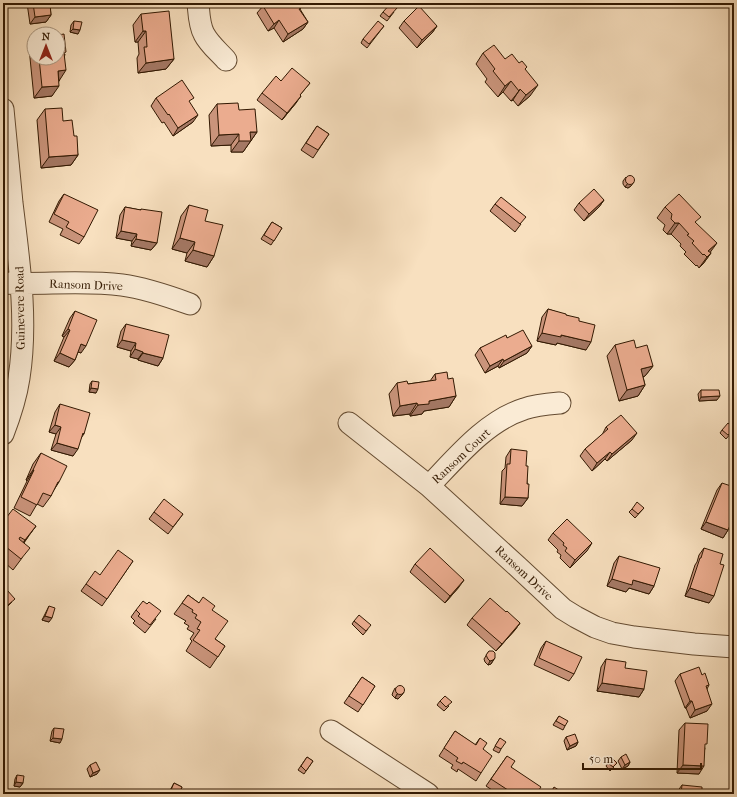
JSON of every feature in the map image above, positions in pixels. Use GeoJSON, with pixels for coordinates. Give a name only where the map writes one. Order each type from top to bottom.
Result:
{"type":"FeatureCollection","features":[{"type":"Feature","properties":{"kind":"street"},"geometry":{"type":"LineString","coordinates":[[198,3],[199,15],[204,34],[226,60]]}},
{"type":"Feature","properties":{"kind":"street","name":"Guinevere Road"},"geometry":{"type":"LineString","coordinates":[[3,109],[11,189],[12,284],[23,340],[19,379],[11,413],[3,434]]}},
{"type":"Feature","properties":{"kind":"street","name":"Ransom Drive"},"geometry":{"type":"LineString","coordinates":[[12,284],[66,282],[123,285],[150,291],[190,304]]}},
{"type":"Feature","properties":{"kind":"street","name":"Ransom Court"},"geometry":{"type":"LineString","coordinates":[[429,486],[478,436],[500,420],[525,408],[560,403]]}},
{"type":"Feature","properties":{"kind":"street","name":"Ransom Drive"},"geometry":{"type":"LineString","coordinates":[[349,423],[429,486],[563,609],[586,623],[612,633],[634,637],[734,647]]}},
{"type":"Feature","properties":{"kind":"street"},"geometry":{"type":"LineString","coordinates":[[331,731],[428,794]]}},
{"type":"Feature","properties":{"kind":"building"},"geometry":{"type":"Polygon","coordinates":[[[33,3],[50,3],[51,15],[35,17],[33,3]]]}},
{"type":"Feature","properties":{"kind":"building"},"geometry":{"type":"Polygon","coordinates":[[[267,3],[298,3],[301,8],[299,9],[308,22],[288,34],[279,20],[274,24],[263,6],[267,3]]]}},
{"type":"Feature","properties":{"kind":"building"},"geometry":{"type":"Polygon","coordinates":[[[391,3],[397,8],[389,17],[383,12],[391,3]]]}},
{"type":"Feature","properties":{"kind":"building"},"geometry":{"type":"Polygon","coordinates":[[[419,6],[437,26],[422,40],[404,21],[419,6]]]}},
{"type":"Feature","properties":{"kind":"building"},"geometry":{"type":"Polygon","coordinates":[[[169,11],[174,59],[146,63],[144,47],[147,47],[146,31],[143,31],[141,14],[169,11]]]}},
{"type":"Feature","properties":{"kind":"building"},"geometry":{"type":"Polygon","coordinates":[[[74,21],[82,22],[80,30],[73,29],[74,21]]]}},
{"type":"Feature","properties":{"kind":"building"},"geometry":{"type":"Polygon","coordinates":[[[378,21],[384,26],[369,44],[363,39],[378,21]]]}},
{"type":"Feature","properties":{"kind":"building"},"geometry":{"type":"Polygon","coordinates":[[[494,45],[505,59],[512,54],[519,63],[522,61],[527,67],[525,69],[538,85],[526,95],[520,89],[519,91],[511,81],[505,86],[493,71],[495,69],[483,53],[494,45]]]}},
{"type":"Feature","properties":{"kind":"building"},"geometry":{"type":"Polygon","coordinates":[[[40,66],[66,66],[66,70],[58,71],[59,86],[42,87],[40,66]]]}},
{"type":"Feature","properties":{"kind":"building"},"geometry":{"type":"Polygon","coordinates":[[[292,68],[310,83],[287,113],[262,93],[276,76],[281,81],[292,68]]]}},
{"type":"Feature","properties":{"kind":"building"},"geometry":{"type":"Polygon","coordinates":[[[182,80],[194,98],[189,101],[198,115],[178,128],[156,98],[182,80]]]}},
{"type":"Feature","properties":{"kind":"building"},"geometry":{"type":"Polygon","coordinates":[[[238,103],[239,110],[255,109],[257,132],[250,132],[251,141],[239,141],[239,134],[219,135],[217,104],[238,103]]]}},
{"type":"Feature","properties":{"kind":"building"},"geometry":{"type":"Polygon","coordinates":[[[62,108],[63,121],[72,120],[74,136],[77,136],[78,155],[49,157],[45,109],[62,108]]]}},
{"type":"Feature","properties":{"kind":"building"},"geometry":{"type":"Polygon","coordinates":[[[317,126],[329,134],[318,150],[306,143],[317,126]]]}},
{"type":"Feature","properties":{"kind":"building"},"geometry":{"type":"Polygon","coordinates":[[[628,176],[632,176],[634,180],[632,184],[628,184],[626,182],[626,178],[628,176]]]}},
{"type":"Feature","properties":{"kind":"building"},"geometry":{"type":"Polygon","coordinates":[[[594,189],[604,200],[589,214],[579,203],[594,189]]]}},
{"type":"Feature","properties":{"kind":"building"},"geometry":{"type":"Polygon","coordinates":[[[64,194],[98,210],[84,237],[66,227],[69,222],[54,214],[64,194]]]}},
{"type":"Feature","properties":{"kind":"building"},"geometry":{"type":"Polygon","coordinates":[[[679,194],[701,217],[695,222],[717,243],[708,251],[711,253],[707,257],[704,254],[703,255],[692,243],[694,241],[687,235],[689,234],[679,223],[675,223],[671,219],[672,214],[665,207],[679,194]]]}},
{"type":"Feature","properties":{"kind":"building"},"geometry":{"type":"Polygon","coordinates":[[[501,197],[526,217],[520,224],[495,204],[501,197]]]}},
{"type":"Feature","properties":{"kind":"building"},"geometry":{"type":"Polygon","coordinates":[[[189,205],[208,210],[205,221],[223,225],[214,256],[193,250],[195,242],[180,238],[189,205]]]}},
{"type":"Feature","properties":{"kind":"building"},"geometry":{"type":"Polygon","coordinates":[[[125,207],[162,212],[157,243],[136,239],[137,234],[121,231],[125,207]]]}},
{"type":"Feature","properties":{"kind":"building"},"geometry":{"type":"Polygon","coordinates":[[[272,222],[282,228],[274,241],[264,235],[272,222]]]}},
{"type":"Feature","properties":{"kind":"building"},"geometry":{"type":"Polygon","coordinates":[[[548,309],[579,318],[579,321],[595,325],[591,342],[561,335],[561,337],[542,333],[548,309]]]}},
{"type":"Feature","properties":{"kind":"building"},"geometry":{"type":"Polygon","coordinates":[[[75,311],[97,320],[86,346],[81,344],[75,360],[60,353],[70,330],[68,329],[75,311]]]}},
{"type":"Feature","properties":{"kind":"building"},"geometry":{"type":"Polygon","coordinates":[[[126,324],[169,335],[163,358],[143,353],[135,349],[136,343],[122,340],[126,324]]]}},
{"type":"Feature","properties":{"kind":"building"},"geometry":{"type":"Polygon","coordinates":[[[523,330],[532,346],[504,361],[503,359],[490,366],[480,348],[506,335],[507,338],[523,330]]]}},
{"type":"Feature","properties":{"kind":"building"},"geometry":{"type":"Polygon","coordinates":[[[634,340],[636,348],[647,345],[653,366],[641,369],[645,385],[627,390],[615,345],[634,340]]]}},
{"type":"Feature","properties":{"kind":"building"},"geometry":{"type":"Polygon","coordinates":[[[447,372],[448,379],[453,378],[456,396],[429,401],[429,404],[418,405],[417,403],[400,406],[397,383],[407,381],[408,384],[436,380],[435,374],[447,372]]]}},
{"type":"Feature","properties":{"kind":"building"},"geometry":{"type":"Polygon","coordinates":[[[92,381],[99,382],[98,389],[91,388],[92,381]]]}},
{"type":"Feature","properties":{"kind":"building"},"geometry":{"type":"Polygon","coordinates":[[[701,390],[719,390],[720,396],[701,397],[701,390]]]}},
{"type":"Feature","properties":{"kind":"building"},"geometry":{"type":"Polygon","coordinates":[[[60,404],[90,413],[78,449],[57,443],[61,427],[55,425],[60,404]]]}},
{"type":"Feature","properties":{"kind":"building"},"geometry":{"type":"Polygon","coordinates":[[[621,415],[637,433],[612,454],[610,452],[597,463],[585,449],[608,429],[606,427],[621,415]]]}},
{"type":"Feature","properties":{"kind":"building"},"geometry":{"type":"Polygon","coordinates":[[[728,423],[734,429],[728,435],[722,430],[728,423]]]}},
{"type":"Feature","properties":{"kind":"building"},"geometry":{"type":"Polygon","coordinates":[[[511,449],[527,451],[526,466],[528,466],[528,498],[505,497],[507,464],[510,464],[511,449]]]}},
{"type":"Feature","properties":{"kind":"building"},"geometry":{"type":"Polygon","coordinates":[[[41,453],[67,466],[51,496],[43,493],[37,505],[21,497],[41,453]]]}},
{"type":"Feature","properties":{"kind":"building"},"geometry":{"type":"Polygon","coordinates":[[[722,483],[734,487],[734,516],[728,530],[706,522],[722,483]]]}},
{"type":"Feature","properties":{"kind":"building"},"geometry":{"type":"Polygon","coordinates":[[[164,499],[183,514],[173,527],[154,512],[164,499]]]}},
{"type":"Feature","properties":{"kind":"building"},"geometry":{"type":"Polygon","coordinates":[[[637,502],[644,508],[638,514],[632,509],[637,502]]]}},
{"type":"Feature","properties":{"kind":"building"},"geometry":{"type":"Polygon","coordinates":[[[13,509],[36,526],[25,540],[20,537],[19,539],[30,548],[21,559],[6,547],[3,550],[3,522],[13,509]]]}},
{"type":"Feature","properties":{"kind":"building"},"geometry":{"type":"Polygon","coordinates":[[[567,519],[592,543],[575,560],[565,551],[567,548],[563,545],[564,543],[553,533],[567,519]]]}},
{"type":"Feature","properties":{"kind":"building"},"geometry":{"type":"Polygon","coordinates":[[[430,548],[464,580],[450,596],[415,564],[430,548]]]}},
{"type":"Feature","properties":{"kind":"building"},"geometry":{"type":"Polygon","coordinates":[[[704,548],[723,554],[720,564],[724,565],[714,596],[690,588],[704,548]]]}},
{"type":"Feature","properties":{"kind":"building"},"geometry":{"type":"Polygon","coordinates":[[[118,550],[133,561],[107,599],[86,584],[95,571],[100,575],[118,550]]]}},
{"type":"Feature","properties":{"kind":"building"},"geometry":{"type":"Polygon","coordinates":[[[619,556],[660,568],[654,586],[633,580],[632,585],[612,579],[619,556]]]}},
{"type":"Feature","properties":{"kind":"building"},"geometry":{"type":"Polygon","coordinates":[[[7,590],[15,599],[8,605],[3,599],[3,593],[7,590]]]}},
{"type":"Feature","properties":{"kind":"building"},"geometry":{"type":"Polygon","coordinates":[[[188,595],[199,603],[203,597],[215,606],[212,610],[228,621],[215,639],[225,646],[218,657],[193,640],[200,630],[197,629],[201,622],[195,618],[197,615],[192,612],[193,610],[182,603],[188,595]]]}},
{"type":"Feature","properties":{"kind":"building"},"geometry":{"type":"Polygon","coordinates":[[[490,598],[520,623],[502,644],[472,618],[490,598]]]}},
{"type":"Feature","properties":{"kind":"building"},"geometry":{"type":"Polygon","coordinates":[[[143,601],[147,604],[149,602],[161,611],[150,625],[138,616],[140,614],[136,610],[143,601]]]}},
{"type":"Feature","properties":{"kind":"building"},"geometry":{"type":"Polygon","coordinates":[[[49,606],[55,608],[52,618],[45,616],[49,606]]]}},
{"type":"Feature","properties":{"kind":"building"},"geometry":{"type":"Polygon","coordinates":[[[359,615],[371,625],[366,631],[354,621],[359,615]]]}},
{"type":"Feature","properties":{"kind":"building"},"geometry":{"type":"Polygon","coordinates":[[[546,641],[582,657],[574,674],[539,658],[546,641]]]}},
{"type":"Feature","properties":{"kind":"building"},"geometry":{"type":"Polygon","coordinates":[[[489,651],[493,651],[495,653],[495,658],[490,661],[486,655],[489,651]]]}},
{"type":"Feature","properties":{"kind":"building"},"geometry":{"type":"Polygon","coordinates":[[[3,655],[6,655],[5,663],[3,663],[3,655]]]}},
{"type":"Feature","properties":{"kind":"building"},"geometry":{"type":"Polygon","coordinates":[[[606,659],[626,662],[625,668],[647,671],[644,689],[602,683],[606,659]]]}},
{"type":"Feature","properties":{"kind":"building"},"geometry":{"type":"Polygon","coordinates":[[[699,667],[702,675],[705,673],[709,685],[706,686],[712,704],[695,710],[680,674],[699,667]]]}},
{"type":"Feature","properties":{"kind":"building"},"geometry":{"type":"Polygon","coordinates":[[[362,677],[375,686],[363,705],[349,696],[362,677]]]}},
{"type":"Feature","properties":{"kind":"building"},"geometry":{"type":"Polygon","coordinates":[[[400,685],[405,690],[400,695],[395,690],[400,685]]]}},
{"type":"Feature","properties":{"kind":"building"},"geometry":{"type":"Polygon","coordinates":[[[445,696],[452,702],[446,707],[440,701],[445,696]]]}},
{"type":"Feature","properties":{"kind":"building"},"geometry":{"type":"Polygon","coordinates":[[[559,716],[568,721],[565,726],[556,721],[559,716]]]}},
{"type":"Feature","properties":{"kind":"building"},"geometry":{"type":"Polygon","coordinates":[[[685,723],[708,724],[704,766],[683,765],[685,723]]]}},
{"type":"Feature","properties":{"kind":"building"},"geometry":{"type":"Polygon","coordinates":[[[54,728],[64,729],[62,739],[53,738],[54,728]]]}},
{"type":"Feature","properties":{"kind":"building"},"geometry":{"type":"Polygon","coordinates":[[[455,731],[476,745],[480,738],[487,743],[483,749],[492,756],[481,773],[463,762],[462,764],[456,761],[458,758],[444,748],[455,731]]]}},
{"type":"Feature","properties":{"kind":"building"},"geometry":{"type":"Polygon","coordinates":[[[575,734],[578,742],[570,746],[566,737],[575,734]]]}},
{"type":"Feature","properties":{"kind":"building"},"geometry":{"type":"Polygon","coordinates":[[[500,738],[506,742],[501,749],[495,746],[500,738]]]}},
{"type":"Feature","properties":{"kind":"building"},"geometry":{"type":"Polygon","coordinates":[[[626,754],[630,762],[625,765],[621,757],[626,754]]]}},
{"type":"Feature","properties":{"kind":"building"},"geometry":{"type":"Polygon","coordinates":[[[507,756],[515,761],[511,767],[541,787],[536,794],[514,794],[491,779],[507,756]]]}},
{"type":"Feature","properties":{"kind":"building"},"geometry":{"type":"Polygon","coordinates":[[[307,757],[313,761],[306,771],[301,766],[307,757]]]}},
{"type":"Feature","properties":{"kind":"building"},"geometry":{"type":"Polygon","coordinates":[[[612,758],[617,763],[613,767],[608,763],[612,758]]]}},
{"type":"Feature","properties":{"kind":"building"},"geometry":{"type":"Polygon","coordinates":[[[96,762],[100,770],[93,773],[90,765],[96,762]]]}},
{"type":"Feature","properties":{"kind":"building"},"geometry":{"type":"Polygon","coordinates":[[[17,775],[24,776],[23,783],[16,782],[17,775]]]}},
{"type":"Feature","properties":{"kind":"building"},"geometry":{"type":"Polygon","coordinates":[[[174,783],[182,787],[179,794],[171,790],[174,783]]]}},
{"type":"Feature","properties":{"kind":"building"},"geometry":{"type":"Polygon","coordinates":[[[682,785],[702,787],[702,794],[681,794],[682,785]]]}},
{"type":"Feature","properties":{"kind":"building"},"geometry":{"type":"Polygon","coordinates":[[[554,787],[565,794],[550,794],[554,787]]]}},
{"type":"Feature","properties":{"kind":"building"},"geometry":{"type":"Polygon","coordinates":[[[352,791],[358,794],[350,794],[352,791]]]}}]}
